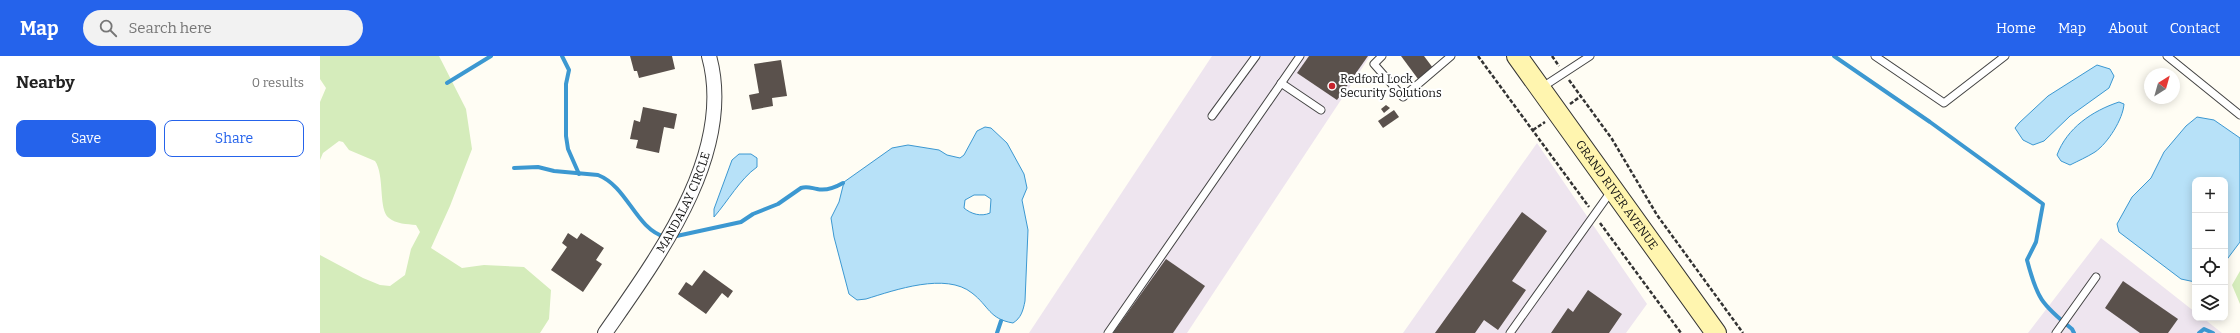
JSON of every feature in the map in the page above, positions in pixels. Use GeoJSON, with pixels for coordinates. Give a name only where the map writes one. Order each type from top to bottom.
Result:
{"type":"FeatureCollection","features":[{"type":"Feature","properties":{"kind":"main road","name":"GRAND RIVER AVENUE"},"geometry":{"type":"LineString","coordinates":[[1517,56],[1716,333]]}},
{"type":"Feature","properties":{"kind":"street","name":"MANDALAY CIRCLE"},"geometry":{"type":"LineString","coordinates":[[604,333],[646,274],[696,186],[711,137],[715,103],[709,56]]}},
{"type":"Feature","properties":{"kind":"lane"},"geometry":{"type":"LineString","coordinates":[[1212,116],[1256,56]]}},
{"type":"Feature","properties":{"kind":"lane"},"geometry":{"type":"LineString","coordinates":[[1108,333],[1300,56]]}},
{"type":"Feature","properties":{"kind":"lane"},"geometry":{"type":"LineString","coordinates":[[1382,56],[1374,64],[1403,98],[1451,56]]}},
{"type":"Feature","properties":{"kind":"lane"},"geometry":{"type":"LineString","coordinates":[[1541,88],[1590,56]]}},
{"type":"Feature","properties":{"kind":"lane"},"geometry":{"type":"LineString","coordinates":[[1875,56],[1944,103],[2006,56]]}},
{"type":"Feature","properties":{"kind":"lane"},"geometry":{"type":"LineString","coordinates":[[2167,56],[2240,115]]}},
{"type":"Feature","properties":{"kind":"lane"},"geometry":{"type":"LineString","coordinates":[[1281,83],[1321,110]]}},
{"type":"Feature","properties":{"kind":"lane"},"geometry":{"type":"LineString","coordinates":[[1510,333],[1613,189]]}},
{"type":"Feature","properties":{"kind":"lane"},"geometry":{"type":"LineString","coordinates":[[2056,333],[2096,277]]}},
{"type":"Feature","properties":{"kind":"path"},"geometry":{"type":"LineString","coordinates":[[1478,56],[1681,333]]}},
{"type":"Feature","properties":{"kind":"path"},"geometry":{"type":"LineString","coordinates":[[1552,56],[1612,139],[1621,158],[1657,215],[1743,333]]}},
{"type":"Feature","properties":{"kind":"shaded area"},"geometry":{"type":"Polygon","coordinates":[[[1212,56],[1370,56],[1187,333],[1029,333],[1212,56]]]}},
{"type":"Feature","properties":{"kind":"shaded area"},"geometry":{"type":"Polygon","coordinates":[[[1537,143],[1647,304],[1626,333],[1403,333],[1537,143]]]}},
{"type":"Feature","properties":{"kind":"shaded area"},"geometry":{"type":"Polygon","coordinates":[[[2101,238],[2192,310],[2192,321],[2207,321],[2222,333],[2028,333],[2101,238]]]}},
{"type":"Feature","properties":{"kind":"green space"},"geometry":{"type":"Polygon","coordinates":[[[320,56],[439,56],[466,109],[472,149],[450,206],[431,248],[462,268],[484,265],[524,267],[551,290],[549,319],[540,333],[320,333],[320,255],[363,278],[380,285],[390,286],[405,275],[411,249],[420,232],[416,225],[395,221],[389,218],[386,214],[382,200],[380,175],[375,161],[349,150],[343,142],[339,141],[323,153],[320,160],[320,102],[326,88],[320,79],[320,56]]]}},
{"type":"Feature","properties":{"kind":"green space"},"geometry":{"type":"Polygon","coordinates":[[[2240,271],[2240,304],[2232,285],[2240,271]]]}},
{"type":"Feature","properties":{"kind":"water"},"geometry":{"type":"Polygon","coordinates":[[[2097,65],[2110,69],[2114,76],[2109,88],[2070,116],[2044,141],[2033,145],[2023,140],[2015,128],[2019,123],[2048,96],[2097,65]]]}},
{"type":"Feature","properties":{"kind":"water"},"geometry":{"type":"Polygon","coordinates":[[[2119,102],[2124,104],[2121,117],[2105,143],[2092,154],[2070,165],[2061,161],[2057,155],[2061,145],[2074,129],[2099,110],[2119,102]]]}},
{"type":"Feature","properties":{"kind":"water"},"geometry":{"type":"Polygon","coordinates":[[[2197,117],[2214,120],[2240,138],[2240,242],[2228,258],[2228,177],[2192,177],[2192,281],[2181,279],[2119,232],[2117,224],[2132,197],[2151,178],[2164,152],[2186,126],[2197,117]]]}},
{"type":"Feature","properties":{"kind":"water"},"geometry":{"type":"Polygon","coordinates":[[[985,127],[991,128],[1007,143],[1024,174],[1027,188],[1022,200],[1028,230],[1025,301],[1020,316],[1013,323],[1005,321],[994,315],[972,293],[961,287],[949,284],[935,283],[920,285],[857,300],[849,294],[834,237],[831,218],[839,202],[844,182],[892,148],[908,145],[939,150],[947,155],[960,158],[964,155],[977,131],[985,127]],[[974,195],[965,200],[964,208],[976,214],[983,215],[990,213],[991,199],[985,195],[974,195]]]}},
{"type":"Feature","properties":{"kind":"water"},"geometry":{"type":"Polygon","coordinates":[[[739,154],[751,154],[757,158],[757,167],[745,178],[714,217],[714,209],[732,160],[739,154]]]}},
{"type":"Feature","properties":{"kind":"building"},"geometry":{"type":"Polygon","coordinates":[[[630,56],[672,56],[675,69],[639,78],[637,71],[634,71],[630,56]]]}},
{"type":"Feature","properties":{"kind":"building","name":"Redford Lock Security Solutions"},"geometry":{"type":"Polygon","coordinates":[[[1309,56],[1368,56],[1337,100],[1297,73],[1309,56]]]}},
{"type":"Feature","properties":{"kind":"building"},"geometry":{"type":"Polygon","coordinates":[[[1401,56],[1424,56],[1433,68],[1418,79],[1401,56]]]}},
{"type":"Feature","properties":{"kind":"building"},"geometry":{"type":"Polygon","coordinates":[[[781,60],[787,96],[772,98],[773,106],[752,110],[749,95],[759,93],[754,64],[781,60]]]}},
{"type":"Feature","properties":{"kind":"building"},"geometry":{"type":"Polygon","coordinates":[[[1386,105],[1390,108],[1384,113],[1381,109],[1386,105]]]}},
{"type":"Feature","properties":{"kind":"building"},"geometry":{"type":"Polygon","coordinates":[[[643,107],[677,114],[674,129],[664,127],[659,153],[636,148],[638,140],[630,139],[634,120],[640,122],[643,107]]]}},
{"type":"Feature","properties":{"kind":"building"},"geometry":{"type":"Polygon","coordinates":[[[1394,110],[1399,117],[1383,128],[1378,121],[1394,110]]]}},
{"type":"Feature","properties":{"kind":"building"},"geometry":{"type":"Polygon","coordinates":[[[1522,212],[1547,231],[1512,281],[1526,290],[1498,330],[1484,320],[1475,333],[1435,333],[1522,212]]]}},
{"type":"Feature","properties":{"kind":"building"},"geometry":{"type":"Polygon","coordinates":[[[568,233],[577,239],[581,233],[604,248],[596,260],[602,264],[583,292],[551,270],[567,247],[562,243],[568,233]]]}},
{"type":"Feature","properties":{"kind":"building"},"geometry":{"type":"Polygon","coordinates":[[[1166,259],[1205,286],[1173,333],[1113,333],[1166,259]]]}},
{"type":"Feature","properties":{"kind":"building"},"geometry":{"type":"Polygon","coordinates":[[[704,270],[733,291],[728,298],[722,293],[706,314],[678,294],[686,282],[692,286],[704,270]]]}},
{"type":"Feature","properties":{"kind":"building"},"geometry":{"type":"Polygon","coordinates":[[[2123,281],[2178,319],[2168,333],[2140,333],[2105,308],[2123,281]]]}},
{"type":"Feature","properties":{"kind":"building"},"geometry":{"type":"Polygon","coordinates":[[[1588,290],[1622,314],[1609,333],[1551,333],[1568,308],[1573,312],[1588,290]]]}},
{"type":"Feature","properties":{"kind":"waterway"},"geometry":{"type":"LineString","coordinates":[[447,83],[491,56]]}},
{"type":"Feature","properties":{"kind":"waterway"},"geometry":{"type":"LineString","coordinates":[[562,56],[569,70],[566,84],[566,136],[568,149],[579,174]]}},
{"type":"Feature","properties":{"kind":"waterway"},"geometry":{"type":"LineString","coordinates":[[1834,56],[1930,122],[2043,204],[2036,242],[2027,260],[2037,292],[2053,313],[2072,329],[2074,333]]}},
{"type":"Feature","properties":{"kind":"waterway"},"geometry":{"type":"LineString","coordinates":[[514,168],[538,167],[554,171],[598,175],[617,188],[646,225],[665,237]]}},
{"type":"Feature","properties":{"kind":"waterway"},"geometry":{"type":"LineString","coordinates":[[672,237],[741,222],[753,214],[778,204],[801,188],[807,187],[827,189],[843,183]]}},
{"type":"Feature","properties":{"kind":"waterway"},"geometry":{"type":"LineString","coordinates":[[997,333],[1001,321]]}},
{"type":"Feature","properties":{"kind":"waterway"},"geometry":{"type":"LineString","coordinates":[[2199,333],[2204,329],[2213,333]]}},
{"type":"Feature","properties":{"kind":"place","name":"Redford Lock Security Solutions"},"geometry":{"type":"Point","coordinates":[1332,86]}}]}
